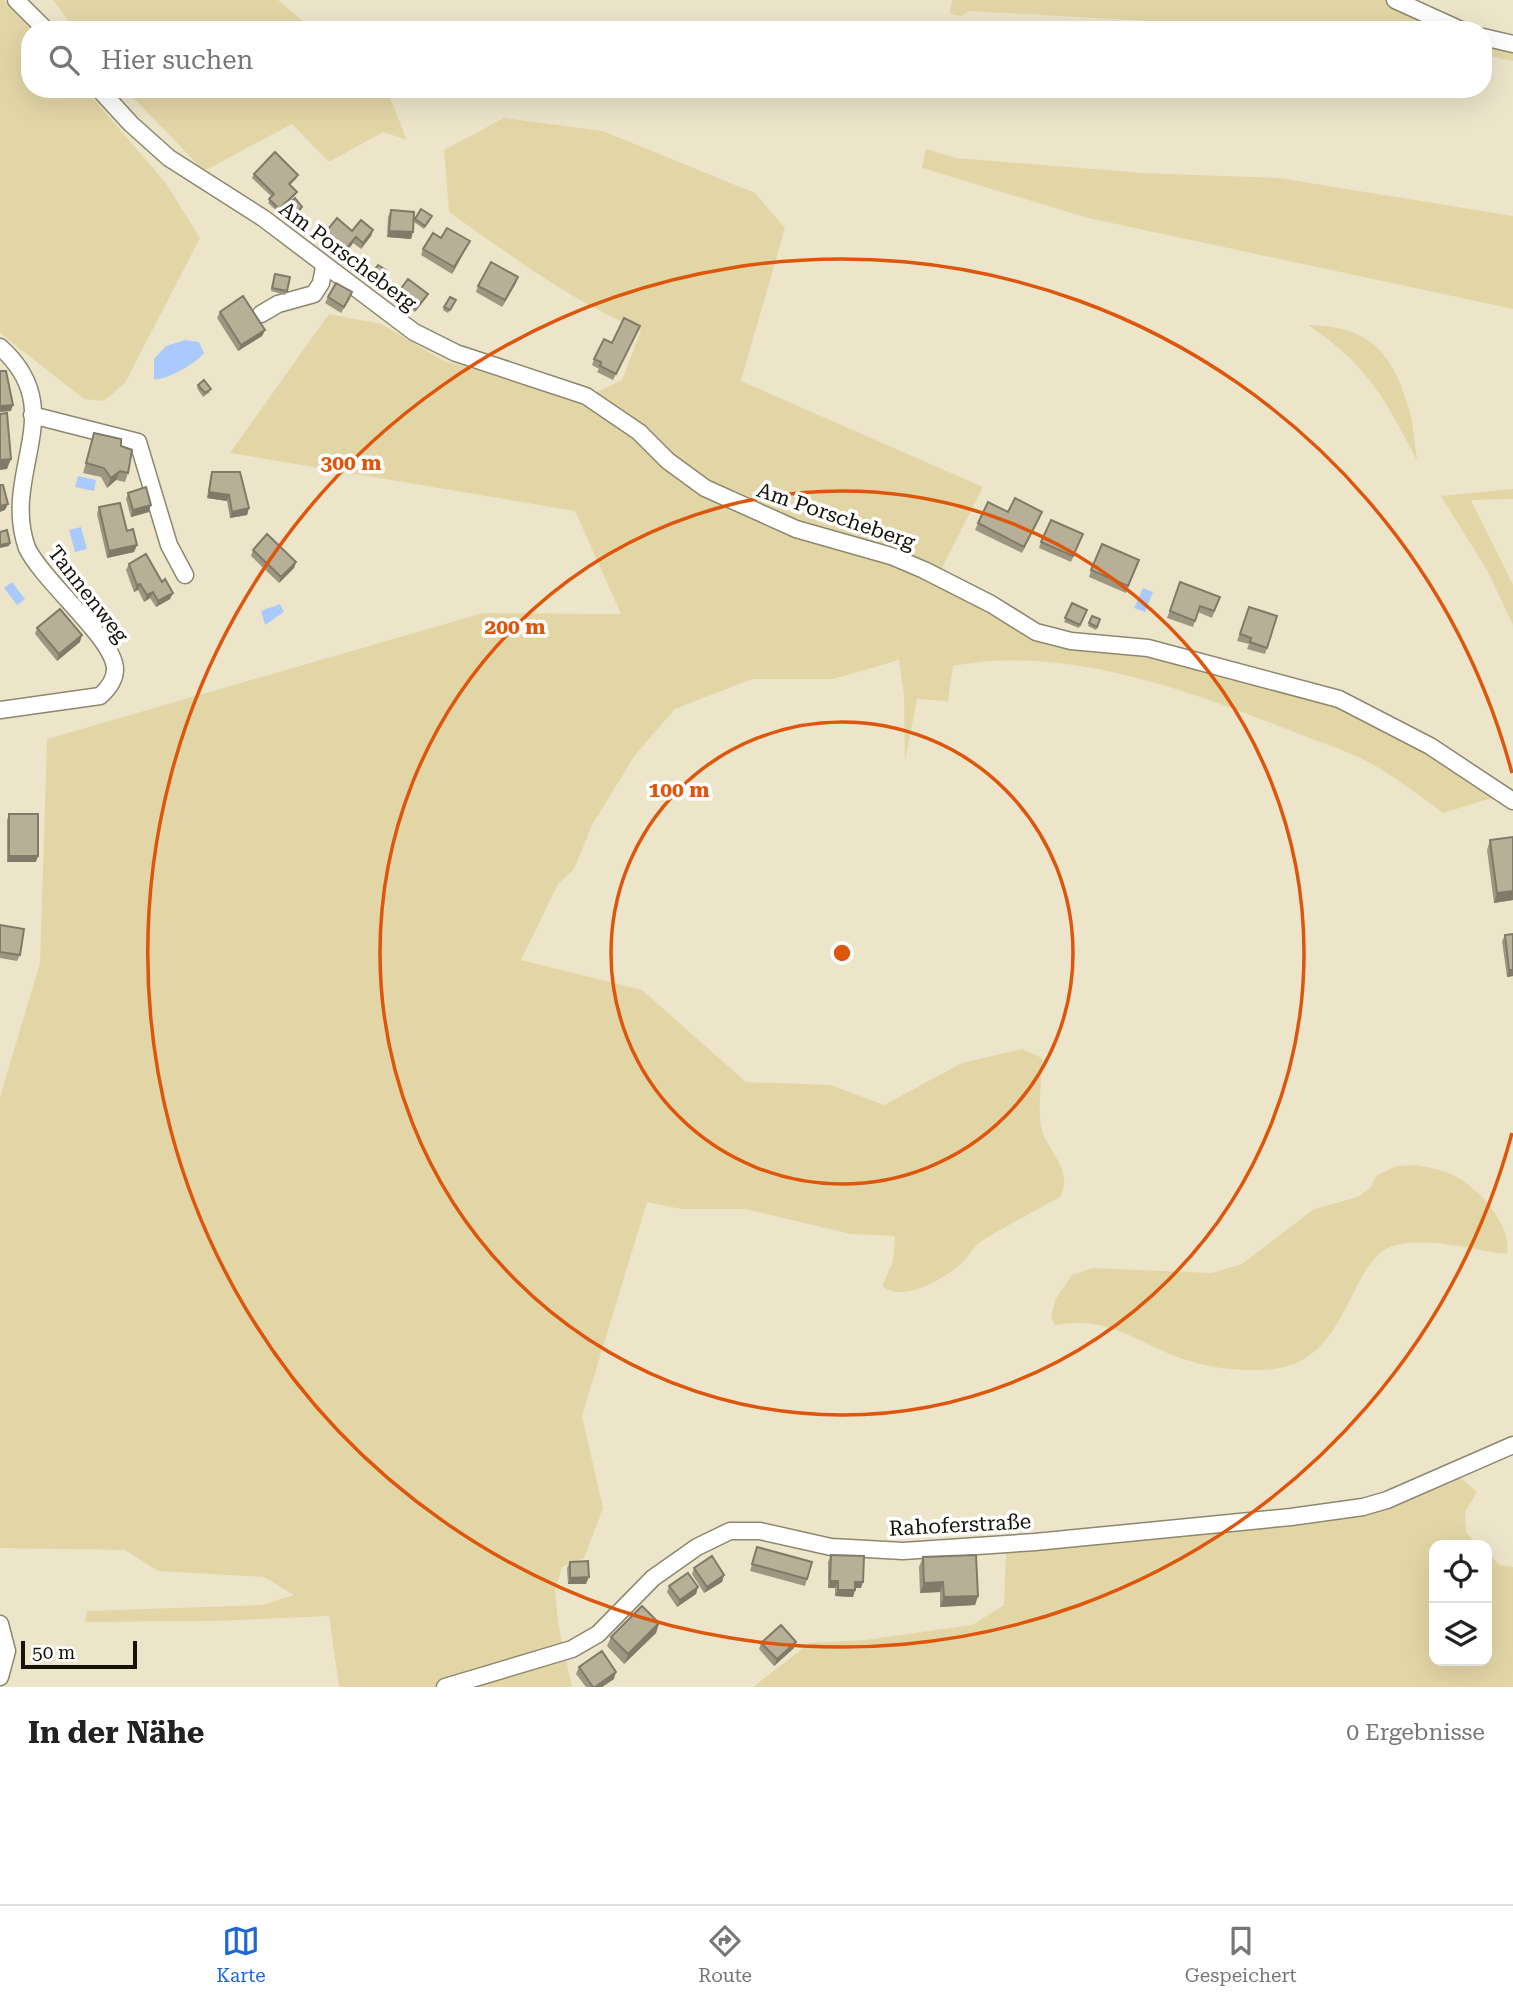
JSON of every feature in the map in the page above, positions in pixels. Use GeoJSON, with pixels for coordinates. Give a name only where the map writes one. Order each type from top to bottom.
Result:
{"type":"FeatureCollection","features":[{"type":"Feature","properties":{"kind":"street"},"geometry":{"type":"LineString","coordinates":[[16,0],[37,21]]}},
{"type":"Feature","properties":{"kind":"street"},"geometry":{"type":"LineString","coordinates":[[1395,0],[1441,21]]}},
{"type":"Feature","properties":{"kind":"street"},"geometry":{"type":"LineString","coordinates":[[1492,39],[1513,44]]}},
{"type":"Feature","properties":{"kind":"street","name":"Am Porscheberg"},"geometry":{"type":"LineString","coordinates":[[108,98],[131,124],[169,158],[263,218],[378,307],[433,342],[490,366],[586,396],[639,432],[688,478],[735,503],[796,529],[891,556],[924,570],[1045,634],[1070,641],[1148,648],[1339,699],[1430,746],[1513,801]]}},
{"type":"Feature","properties":{"kind":"street"},"geometry":{"type":"LineString","coordinates":[[261,314],[278,304],[314,294],[321,283],[324,267]]}},
{"type":"Feature","properties":{"kind":"street","name":"Tannenweg"},"geometry":{"type":"LineString","coordinates":[[0,347],[22,369],[27,380],[32,415],[18,487],[18,516],[27,547],[43,573],[107,648],[115,670],[113,680],[100,696],[0,710]]}},
{"type":"Feature","properties":{"kind":"street"},"geometry":{"type":"LineString","coordinates":[[32,415],[138,442],[166,536],[185,575]]}},
{"type":"Feature","properties":{"kind":"street","name":"Rahoferstraße"},"geometry":{"type":"LineString","coordinates":[[445,1687],[572,1648],[588,1640],[598,1634],[653,1578],[697,1547],[730,1531],[760,1531],[831,1547],[903,1551],[1035,1542],[1291,1517],[1363,1507],[1387,1500],[1513,1445]]}},
{"type":"Feature","properties":{"kind":"street"},"geometry":{"type":"LineString","coordinates":[[0,1624],[7,1651],[0,1677]]}},
{"type":"Feature","properties":{"kind":"shaded area"},"geometry":{"type":"Polygon","coordinates":[[[0,0],[4,0],[24,21],[21,21],[21,98],[93,98],[165,182],[200,238],[125,383],[104,401],[84,399],[0,333],[0,0]]]}},
{"type":"Feature","properties":{"kind":"shaded area"},"geometry":{"type":"Polygon","coordinates":[[[53,0],[278,0],[303,21],[68,21],[53,0]]]}},
{"type":"Feature","properties":{"kind":"shaded area"},"geometry":{"type":"Polygon","coordinates":[[[952,0],[1386,0],[1424,21],[1151,21],[969,11],[962,16],[950,14],[952,0]]]}},
{"type":"Feature","properties":{"kind":"shaded area"},"geometry":{"type":"Polygon","coordinates":[[[1492,43],[1513,48],[1513,61],[1492,57],[1492,43]]]}},
{"type":"Feature","properties":{"kind":"shaded area"},"geometry":{"type":"Polygon","coordinates":[[[134,98],[390,98],[407,140],[383,132],[329,162],[292,124],[204,171],[134,98]]]}},
{"type":"Feature","properties":{"kind":"shaded area"},"geometry":{"type":"Polygon","coordinates":[[[504,118],[603,131],[755,193],[785,228],[741,381],[983,487],[942,568],[944,581],[1097,648],[1140,653],[1345,706],[1382,725],[1499,796],[1443,813],[1391,776],[1358,757],[1246,713],[1164,685],[1121,674],[1036,661],[994,661],[953,666],[948,701],[917,699],[905,761],[904,695],[899,660],[833,679],[752,679],[675,709],[635,755],[592,825],[574,869],[558,884],[521,960],[642,990],[746,1082],[831,1085],[884,1105],[962,1063],[1022,1049],[1042,1058],[1042,1131],[1063,1171],[1064,1188],[1060,1197],[980,1242],[961,1264],[944,1277],[911,1291],[901,1292],[882,1286],[893,1261],[895,1236],[851,1234],[745,1209],[681,1209],[647,1202],[582,1416],[603,1508],[584,1558],[562,1567],[555,1589],[558,1623],[572,1687],[339,1687],[329,1616],[215,1621],[85,1622],[87,1611],[262,1605],[294,1595],[264,1577],[158,1571],[125,1550],[0,1548],[0,1097],[40,963],[47,739],[483,613],[621,614],[575,511],[230,453],[329,314],[381,324],[444,361],[582,399],[622,380],[641,330],[566,292],[449,212],[444,150],[504,118]]]}},
{"type":"Feature","properties":{"kind":"shaded area"},"geometry":{"type":"Polygon","coordinates":[[[926,149],[956,158],[1142,173],[1279,178],[1513,216],[1513,309],[1088,218],[922,168],[926,149]]]}},
{"type":"Feature","properties":{"kind":"shaded area"},"geometry":{"type":"Polygon","coordinates":[[[1308,325],[1347,330],[1375,346],[1386,357],[1395,372],[1409,409],[1418,462],[1373,385],[1346,354],[1308,325]]]}},
{"type":"Feature","properties":{"kind":"shaded area"},"geometry":{"type":"Polygon","coordinates":[[[1513,489],[1513,499],[1471,500],[1513,585],[1513,625],[1487,570],[1441,496],[1513,489]]]}},
{"type":"Feature","properties":{"kind":"shaded area"},"geometry":{"type":"Polygon","coordinates":[[[1416,1165],[1448,1173],[1480,1195],[1504,1230],[1507,1254],[1423,1242],[1396,1245],[1380,1253],[1357,1285],[1336,1326],[1321,1345],[1303,1359],[1268,1370],[1213,1367],[1175,1356],[1118,1330],[1089,1324],[1055,1325],[1051,1318],[1055,1300],[1072,1275],[1092,1268],[1212,1273],[1242,1264],[1314,1209],[1358,1197],[1371,1187],[1376,1176],[1396,1166],[1416,1165]]]}},
{"type":"Feature","properties":{"kind":"shaded area"},"geometry":{"type":"Polygon","coordinates":[[[1459,1476],[1477,1492],[1465,1512],[1466,1533],[1474,1540],[1429,1540],[1429,1666],[1492,1666],[1492,1557],[1500,1565],[1513,1567],[1513,1687],[753,1687],[810,1643],[865,1640],[972,1625],[1004,1605],[1006,1550],[1313,1521],[1459,1476]]]}},
{"type":"Feature","properties":{"kind":"water"},"geometry":{"type":"Polygon","coordinates":[[[185,340],[199,342],[204,353],[180,370],[154,379],[154,359],[166,346],[185,340]]]}},
{"type":"Feature","properties":{"kind":"water"},"geometry":{"type":"Polygon","coordinates":[[[78,476],[96,480],[94,491],[75,487],[78,476]]]}},
{"type":"Feature","properties":{"kind":"water"},"geometry":{"type":"Polygon","coordinates":[[[81,527],[87,549],[75,552],[69,530],[81,527]]]}},
{"type":"Feature","properties":{"kind":"water"},"geometry":{"type":"Polygon","coordinates":[[[12,582],[25,599],[17,605],[4,588],[12,582]]]}},
{"type":"Feature","properties":{"kind":"water"},"geometry":{"type":"Polygon","coordinates":[[[1143,588],[1153,592],[1145,612],[1134,608],[1143,588]]]}},
{"type":"Feature","properties":{"kind":"water"},"geometry":{"type":"Polygon","coordinates":[[[280,604],[284,612],[265,625],[261,611],[280,604]]]}},
{"type":"Feature","properties":{"kind":"building"},"geometry":{"type":"Polygon","coordinates":[[[275,152],[298,175],[289,184],[297,192],[279,209],[269,199],[274,194],[254,174],[275,152]]]}},
{"type":"Feature","properties":{"kind":"building"},"geometry":{"type":"Polygon","coordinates":[[[295,198],[302,207],[290,218],[283,209],[295,198]]]}},
{"type":"Feature","properties":{"kind":"building"},"geometry":{"type":"Polygon","coordinates":[[[421,209],[432,216],[425,226],[415,219],[421,209]]]}},
{"type":"Feature","properties":{"kind":"building"},"geometry":{"type":"Polygon","coordinates":[[[391,210],[414,212],[413,232],[389,231],[391,210]]]}},
{"type":"Feature","properties":{"kind":"building"},"geometry":{"type":"Polygon","coordinates":[[[337,218],[352,231],[361,220],[373,230],[363,243],[356,237],[344,251],[324,234],[337,218]]]}},
{"type":"Feature","properties":{"kind":"building"},"geometry":{"type":"Polygon","coordinates":[[[447,228],[470,241],[454,267],[423,249],[433,233],[441,238],[447,228]]]}},
{"type":"Feature","properties":{"kind":"building"},"geometry":{"type":"Polygon","coordinates":[[[491,262],[518,277],[505,300],[478,286],[491,262]]]}},
{"type":"Feature","properties":{"kind":"building"},"geometry":{"type":"Polygon","coordinates":[[[378,265],[386,270],[378,282],[370,277],[378,265]]]}},
{"type":"Feature","properties":{"kind":"building"},"geometry":{"type":"Polygon","coordinates":[[[275,274],[290,277],[287,291],[272,288],[275,274]]]}},
{"type":"Feature","properties":{"kind":"building"},"geometry":{"type":"Polygon","coordinates":[[[408,279],[428,294],[416,309],[397,294],[408,279]]]}},
{"type":"Feature","properties":{"kind":"building"},"geometry":{"type":"Polygon","coordinates":[[[336,283],[352,292],[344,307],[328,297],[336,283]]]}},
{"type":"Feature","properties":{"kind":"building"},"geometry":{"type":"Polygon","coordinates":[[[243,296],[265,330],[241,345],[220,312],[243,296]]]}},
{"type":"Feature","properties":{"kind":"building"},"geometry":{"type":"Polygon","coordinates":[[[450,297],[456,300],[450,310],[444,307],[450,297]]]}},
{"type":"Feature","properties":{"kind":"building"},"geometry":{"type":"Polygon","coordinates":[[[624,318],[640,326],[616,374],[600,366],[601,362],[594,359],[604,339],[612,343],[624,318]]]}},
{"type":"Feature","properties":{"kind":"building"},"geometry":{"type":"Polygon","coordinates":[[[0,371],[6,371],[13,405],[0,406],[0,371]]]}},
{"type":"Feature","properties":{"kind":"building"},"geometry":{"type":"Polygon","coordinates":[[[204,380],[211,389],[205,393],[198,385],[204,380]]]}},
{"type":"Feature","properties":{"kind":"building"},"geometry":{"type":"Polygon","coordinates":[[[7,413],[11,459],[0,460],[0,414],[7,413]]]}},
{"type":"Feature","properties":{"kind":"building"},"geometry":{"type":"Polygon","coordinates":[[[94,433],[121,439],[121,446],[132,450],[128,473],[120,471],[111,478],[104,468],[86,463],[94,433]]]}},
{"type":"Feature","properties":{"kind":"building"},"geometry":{"type":"Polygon","coordinates":[[[212,472],[240,472],[249,508],[232,512],[229,495],[209,492],[212,472]]]}},
{"type":"Feature","properties":{"kind":"building"},"geometry":{"type":"Polygon","coordinates":[[[0,485],[3,485],[8,504],[0,506],[0,485]]]}},
{"type":"Feature","properties":{"kind":"building"},"geometry":{"type":"Polygon","coordinates":[[[146,487],[151,505],[133,510],[128,493],[146,487]]]}},
{"type":"Feature","properties":{"kind":"building"},"geometry":{"type":"Polygon","coordinates":[[[1015,498],[1042,512],[1024,547],[978,523],[988,502],[1008,512],[1015,498]]]}},
{"type":"Feature","properties":{"kind":"building"},"geometry":{"type":"Polygon","coordinates":[[[120,503],[127,531],[133,529],[137,545],[109,551],[99,507],[120,503]]]}},
{"type":"Feature","properties":{"kind":"building"},"geometry":{"type":"Polygon","coordinates":[[[1051,520],[1083,534],[1073,556],[1041,542],[1051,520]]]}},
{"type":"Feature","properties":{"kind":"building"},"geometry":{"type":"Polygon","coordinates":[[[7,530],[10,543],[0,545],[0,532],[7,530]]]}},
{"type":"Feature","properties":{"kind":"building"},"geometry":{"type":"Polygon","coordinates":[[[267,534],[296,562],[281,577],[253,550],[267,534]]]}},
{"type":"Feature","properties":{"kind":"building"},"geometry":{"type":"Polygon","coordinates":[[[1102,544],[1139,560],[1128,586],[1091,570],[1102,544]]]}},
{"type":"Feature","properties":{"kind":"building"},"geometry":{"type":"Polygon","coordinates":[[[146,554],[162,582],[165,579],[173,593],[158,601],[153,592],[147,595],[140,584],[137,585],[129,564],[146,554]]]}},
{"type":"Feature","properties":{"kind":"building"},"geometry":{"type":"Polygon","coordinates":[[[1180,582],[1220,597],[1214,611],[1200,606],[1195,621],[1170,611],[1180,582]]]}},
{"type":"Feature","properties":{"kind":"building"},"geometry":{"type":"Polygon","coordinates":[[[1072,603],[1087,610],[1080,625],[1065,618],[1072,603]]]}},
{"type":"Feature","properties":{"kind":"building"},"geometry":{"type":"Polygon","coordinates":[[[1249,607],[1277,616],[1267,648],[1250,642],[1251,638],[1240,634],[1249,607]]]}},
{"type":"Feature","properties":{"kind":"building"},"geometry":{"type":"Polygon","coordinates":[[[60,609],[82,635],[59,654],[37,628],[60,609]]]}},
{"type":"Feature","properties":{"kind":"building"},"geometry":{"type":"Polygon","coordinates":[[[1092,616],[1100,619],[1097,627],[1089,623],[1092,616]]]}},
{"type":"Feature","properties":{"kind":"building"},"geometry":{"type":"Polygon","coordinates":[[[9,814],[38,814],[38,856],[9,856],[9,814]]]}},
{"type":"Feature","properties":{"kind":"building"},"geometry":{"type":"Polygon","coordinates":[[[1513,837],[1513,891],[1497,893],[1490,840],[1513,837]]]}},
{"type":"Feature","properties":{"kind":"building"},"geometry":{"type":"Polygon","coordinates":[[[0,925],[24,929],[20,955],[0,952],[0,925]]]}},
{"type":"Feature","properties":{"kind":"building"},"geometry":{"type":"Polygon","coordinates":[[[1513,934],[1513,970],[1509,970],[1505,935],[1513,934]]]}},
{"type":"Feature","properties":{"kind":"building"},"geometry":{"type":"Polygon","coordinates":[[[757,1547],[812,1562],[807,1579],[752,1564],[757,1547]]]}},
{"type":"Feature","properties":{"kind":"building"},"geometry":{"type":"Polygon","coordinates":[[[831,1555],[864,1556],[863,1582],[855,1582],[855,1590],[838,1590],[838,1581],[830,1581],[831,1555]]]}},
{"type":"Feature","properties":{"kind":"building"},"geometry":{"type":"Polygon","coordinates":[[[976,1555],[978,1596],[944,1597],[943,1582],[924,1583],[923,1557],[976,1555]]]}},
{"type":"Feature","properties":{"kind":"building"},"geometry":{"type":"Polygon","coordinates":[[[712,1556],[724,1575],[707,1587],[694,1568],[712,1556]]]}},
{"type":"Feature","properties":{"kind":"building"},"geometry":{"type":"Polygon","coordinates":[[[588,1561],[589,1577],[570,1578],[570,1562],[588,1561]]]}},
{"type":"Feature","properties":{"kind":"building"},"geometry":{"type":"Polygon","coordinates":[[[688,1573],[698,1587],[680,1600],[669,1586],[688,1573]]]}},
{"type":"Feature","properties":{"kind":"building"},"geometry":{"type":"Polygon","coordinates":[[[642,1606],[659,1623],[628,1654],[611,1637],[642,1606]]]}},
{"type":"Feature","properties":{"kind":"building"},"geometry":{"type":"Polygon","coordinates":[[[781,1625],[796,1642],[777,1659],[761,1643],[781,1625]]]}},
{"type":"Feature","properties":{"kind":"building"},"geometry":{"type":"Polygon","coordinates":[[[602,1651],[616,1672],[593,1687],[579,1667],[602,1651]]]}}]}
